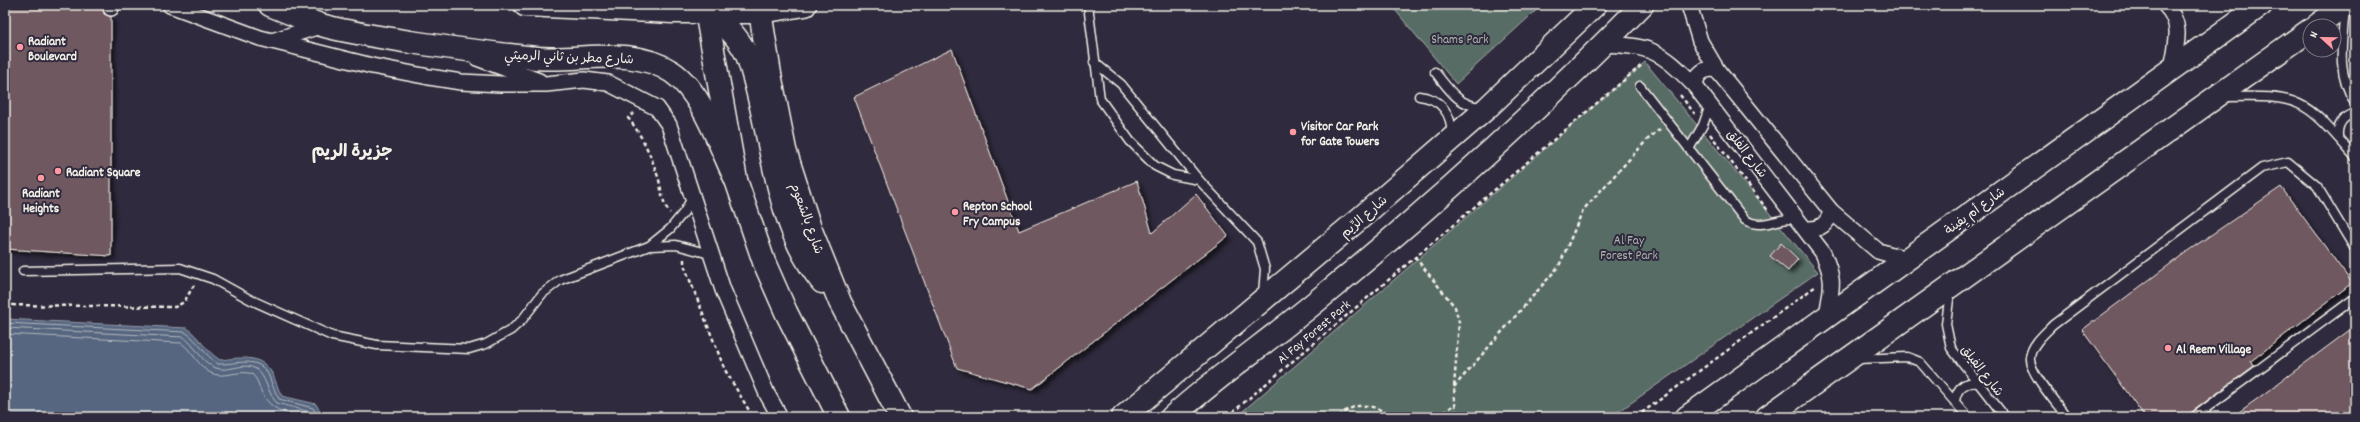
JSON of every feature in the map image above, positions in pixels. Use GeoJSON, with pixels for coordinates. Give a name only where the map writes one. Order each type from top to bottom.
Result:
{"type":"FeatureCollection","features":[{"type":"Feature","properties":{"kind":"main road","name":"شارع مطر بن ثاني الرميثي"},"geometry":{"type":"LineString","coordinates":[[270,5],[323,25],[442,47],[539,58],[637,57],[672,72],[690,90],[704,113],[736,180]]}},
{"type":"Feature","properties":{"kind":"main road"},"geometry":{"type":"LineString","coordinates":[[524,5],[594,10],[760,8],[805,5]]}},
{"type":"Feature","properties":{"kind":"main road","name":"شارع الرِّيم"},"geometry":{"type":"LineString","coordinates":[[1123,417],[1261,302],[1487,108],[1595,5]]}},
{"type":"Feature","properties":{"kind":"main road"},"geometry":{"type":"LineString","coordinates":[[1172,417],[1324,295],[1458,180],[1604,44],[1642,5]]}},
{"type":"Feature","properties":{"kind":"main road","name":"شارع أم يِفينة"},"geometry":{"type":"LineString","coordinates":[[1687,417],[2172,68],[2256,5]]}},
{"type":"Feature","properties":{"kind":"main road"},"geometry":{"type":"LineString","coordinates":[[2327,18],[2346,5]]}},
{"type":"Feature","properties":{"kind":"main road"},"geometry":{"type":"LineString","coordinates":[[705,8],[736,180],[764,262],[786,312],[839,417]]}},
{"type":"Feature","properties":{"kind":"main road"},"geometry":{"type":"LineString","coordinates":[[705,8],[726,25],[741,44],[747,55],[788,220],[809,264],[840,302]]}},
{"type":"Feature","properties":{"kind":"main road","name":"شارع بالشعوم"},"geometry":{"type":"LineString","coordinates":[[760,8],[770,74],[785,150],[810,228],[840,302],[899,414]]}},
{"type":"Feature","properties":{"kind":"main road"},"geometry":{"type":"LineString","coordinates":[[1767,417],[1845,360],[1950,289],[2302,36]]}},
{"type":"Feature","properties":{"kind":"street"},"geometry":{"type":"LineString","coordinates":[[170,5],[272,42],[372,66],[460,82],[546,84],[595,80],[618,87],[657,108],[669,125],[723,290],[766,394],[780,417]]}},
{"type":"Feature","properties":{"kind":"street","name":"شارع الفلق"},"geometry":{"type":"LineString","coordinates":[[1689,5],[1700,41],[1717,70],[1831,211],[1878,251],[1906,259]]}},
{"type":"Feature","properties":{"kind":"street"},"geometry":{"type":"LineString","coordinates":[[2165,5],[2171,11],[2179,30],[2172,68]]}},
{"type":"Feature","properties":{"kind":"street"},"geometry":{"type":"LineString","coordinates":[[272,42],[323,25]]}},
{"type":"Feature","properties":{"kind":"street","name":"شارع الفلق"},"geometry":{"type":"LineString","coordinates":[[1604,44],[1637,46],[1656,52],[1676,66],[1695,86],[1803,224],[1823,253],[1832,273],[1833,282],[1827,315]]}},
{"type":"Feature","properties":{"kind":"street"},"geometry":{"type":"LineString","coordinates":[[442,47],[546,84]]}},
{"type":"Feature","properties":{"kind":"street"},"geometry":{"type":"LineString","coordinates":[[1695,86],[1696,80],[1702,72],[1707,69],[1717,70]]}},
{"type":"Feature","properties":{"kind":"street"},"geometry":{"type":"LineString","coordinates":[[1803,224],[1820,228],[1826,223],[1831,211]]}},
{"type":"Feature","properties":{"kind":"lane"},"geometry":{"type":"LineString","coordinates":[[1088,5],[1094,62],[1100,98],[1130,141],[1155,166],[1173,175],[1200,180]]}},
{"type":"Feature","properties":{"kind":"lane"},"geometry":{"type":"LineString","coordinates":[[2346,5],[2341,65],[2346,88],[2355,103]]}},
{"type":"Feature","properties":{"kind":"lane"},"geometry":{"type":"LineString","coordinates":[[1094,62],[1121,84],[1200,180],[1257,242],[1266,269],[1265,288],[1261,302]]}},
{"type":"Feature","properties":{"kind":"lane"},"geometry":{"type":"LineString","coordinates":[[1435,72],[1457,100],[1470,106],[1487,108]]}},
{"type":"Feature","properties":{"kind":"lane"},"geometry":{"type":"LineString","coordinates":[[1640,86],[1745,220],[1758,226],[1784,219],[1803,224]]}},
{"type":"Feature","properties":{"kind":"lane"},"geometry":{"type":"LineString","coordinates":[[1419,96],[1436,101],[1447,113],[1451,134],[1448,141]]}},
{"type":"Feature","properties":{"kind":"lane"},"geometry":{"type":"LineString","coordinates":[[2218,97],[2267,96],[2292,100],[2314,112],[2355,157]]}},
{"type":"Feature","properties":{"kind":"lane"},"geometry":{"type":"LineString","coordinates":[[1689,149],[1703,125],[1710,105]]}},
{"type":"Feature","properties":{"kind":"lane"},"geometry":{"type":"LineString","coordinates":[[2338,137],[2338,131],[2342,120],[2355,113]]}},
{"type":"Feature","properties":{"kind":"lane"},"geometry":{"type":"LineString","coordinates":[[2067,417],[2033,370],[2030,358],[2038,340],[2053,325],[2262,168],[2288,162],[2317,186],[2355,249]]}},
{"type":"Feature","properties":{"kind":"lane"},"geometry":{"type":"LineString","coordinates":[[23,272],[161,267],[180,268],[198,273],[269,309],[332,336],[377,345],[469,349],[486,344],[511,330],[522,320],[542,294],[560,280],[649,246],[677,221],[692,198]]}},
{"type":"Feature","properties":{"kind":"lane"},"geometry":{"type":"LineString","coordinates":[[649,246],[664,245],[686,247],[710,254]]}},
{"type":"Feature","properties":{"kind":"lane","name":"شارع الفيلق"},"geometry":{"type":"LineString","coordinates":[[1950,289],[1946,324],[1951,348],[2005,417]]}},
{"type":"Feature","properties":{"kind":"lane"},"geometry":{"type":"LineString","coordinates":[[2194,417],[2355,298]]}},
{"type":"Feature","properties":{"kind":"lane"},"geometry":{"type":"LineString","coordinates":[[1845,360],[1906,357],[1920,362],[1968,417]]}},
{"type":"Feature","properties":{"kind":"lane"},"geometry":{"type":"LineString","coordinates":[[1955,401],[1958,390],[1962,386],[1973,382],[1979,383]]}},
{"type":"Feature","properties":{"kind":"path","name":"Al Fay Forest Park"},"geometry":{"type":"LineString","coordinates":[[1227,417],[1645,62]]}},
{"type":"Feature","properties":{"kind":"path"},"geometry":{"type":"LineString","coordinates":[[1676,90],[1777,222]]}},
{"type":"Feature","properties":{"kind":"path"},"geometry":{"type":"LineString","coordinates":[[646,101],[628,118],[641,134],[658,180],[664,206],[677,221]]}},
{"type":"Feature","properties":{"kind":"path"},"geometry":{"type":"LineString","coordinates":[[1454,387],[1559,266],[1583,210],[1647,140],[1668,122]]}},
{"type":"Feature","properties":{"kind":"path"},"geometry":{"type":"LineString","coordinates":[[686,247],[684,265],[719,356],[725,370],[753,417]]}},
{"type":"Feature","properties":{"kind":"path"},"geometry":{"type":"LineString","coordinates":[[1415,257],[1455,307],[1459,322],[1454,387],[1456,417]]}},
{"type":"Feature","properties":{"kind":"path"},"geometry":{"type":"LineString","coordinates":[[5,305],[175,307],[184,302],[192,291],[198,273]]}},
{"type":"Feature","properties":{"kind":"path"},"geometry":{"type":"LineString","coordinates":[[1636,417],[1818,285]]}},
{"type":"Feature","properties":{"kind":"path"},"geometry":{"type":"LineString","coordinates":[[1438,417],[1455,404]]}},
{"type":"Feature","properties":{"kind":"path"},"geometry":{"type":"LineString","coordinates":[[1339,417],[1344,412],[1367,405],[1380,408],[1391,417]]}},
{"type":"Feature","properties":{"kind":"green space","name":"Shams Park"},"geometry":{"type":"Polygon","coordinates":[[[1391,5],[1542,5],[1456,84],[1391,5]]]}},
{"type":"Feature","properties":{"kind":"green space","name":"Al Fay Forest Park"},"geometry":{"type":"Polygon","coordinates":[[[1645,62],[1818,272],[1611,417],[1236,417],[1645,62]]]}},
{"type":"Feature","properties":{"kind":"water"},"geometry":{"type":"Polygon","coordinates":[[[5,319],[187,328],[211,353],[220,360],[249,358],[261,362],[272,373],[282,396],[316,404],[323,417],[5,417],[5,319]]]}},
{"type":"Feature","properties":{"kind":"building","name":"Radiant Square"},"geometry":{"type":"Polygon","coordinates":[[[5,5],[103,5],[104,14],[111,17],[111,256],[5,249],[5,5]]]}},
{"type":"Feature","properties":{"kind":"building","name":"Repton School Fry Campus"},"geometry":{"type":"Polygon","coordinates":[[[952,49],[1019,231],[1137,181],[1152,233],[1196,194],[1228,236],[1032,389],[957,368],[854,97],[952,49]]]}},
{"type":"Feature","properties":{"kind":"building"},"geometry":{"type":"Polygon","coordinates":[[[2281,187],[2352,283],[2251,361],[2254,366],[2185,417],[2145,417],[2082,330],[2189,250],[2281,187]]]}},
{"type":"Feature","properties":{"kind":"building"},"geometry":{"type":"Polygon","coordinates":[[[1781,243],[1798,259],[1788,271],[1770,256],[1781,243]]]}},
{"type":"Feature","properties":{"kind":"building","name":"Al Reem Village"},"geometry":{"type":"Polygon","coordinates":[[[2355,326],[2355,417],[2232,417],[2257,399],[2355,326]]]}},
{"type":"Feature","properties":{"kind":"place","name":"Radiant Boulevard"},"geometry":{"type":"Point","coordinates":[20,47]}},
{"type":"Feature","properties":{"kind":"place","name":"Visitor Car Park for Gate Towers"},"geometry":{"type":"Point","coordinates":[1293,132]}},
{"type":"Feature","properties":{"kind":"place","name":"Radiant Square"},"geometry":{"type":"Point","coordinates":[58,171]}},
{"type":"Feature","properties":{"kind":"place","name":"Radiant Heights"},"geometry":{"type":"Point","coordinates":[41,178]}},
{"type":"Feature","properties":{"kind":"place","name":"Repton School Fry Campus"},"geometry":{"type":"Point","coordinates":[955,212]}},
{"type":"Feature","properties":{"kind":"place","name":"Al Reem Village"},"geometry":{"type":"Point","coordinates":[2168,348]}},
{"type":"Feature","properties":{"kind":"district","name":"جزيرة الريم"},"geometry":{"type":"Point","coordinates":[352,150]}}]}
